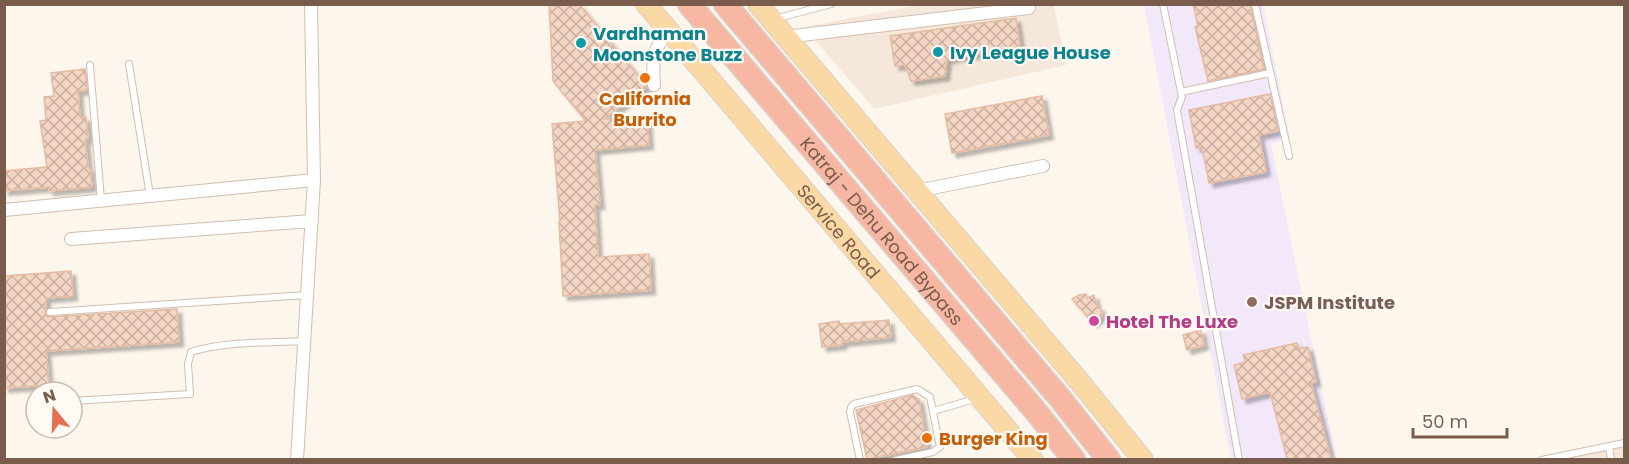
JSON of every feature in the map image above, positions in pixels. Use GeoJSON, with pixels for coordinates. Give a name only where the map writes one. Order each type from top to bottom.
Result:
{"type":"FeatureCollection","features":[{"type":"Feature","properties":{"kind":"highway","name":"Katraj - Dehu Road Bypass"},"geometry":{"type":"LineString","coordinates":[[690,4],[1074,459]]}},
{"type":"Feature","properties":{"kind":"highway","name":"Katraj - Dehu Road Bypass"},"geometry":{"type":"LineString","coordinates":[[725,4],[1109,459]]}},
{"type":"Feature","properties":{"kind":"main road","name":"Service Road"},"geometry":{"type":"LineString","coordinates":[[646,4],[1034,459]]}},
{"type":"Feature","properties":{"kind":"main road"},"geometry":{"type":"LineString","coordinates":[[758,4],[1143,459]]}},
{"type":"Feature","properties":{"kind":"street"},"geometry":{"type":"LineString","coordinates":[[297,459],[314,180],[311,4]]}},
{"type":"Feature","properties":{"kind":"street"},"geometry":{"type":"LineString","coordinates":[[781,31],[1029,8]]}},
{"type":"Feature","properties":{"kind":"street"},"geometry":{"type":"LineString","coordinates":[[654,85],[654,52],[669,31]]}},
{"type":"Feature","properties":{"kind":"street"},"geometry":{"type":"LineString","coordinates":[[917,191],[1043,166]]}},
{"type":"Feature","properties":{"kind":"street"},"geometry":{"type":"LineString","coordinates":[[4,210],[314,180]]}},
{"type":"Feature","properties":{"kind":"street"},"geometry":{"type":"LineString","coordinates":[[71,239],[312,221]]}},
{"type":"Feature","properties":{"kind":"lane"},"geometry":{"type":"LineString","coordinates":[[781,31],[782,17],[831,4]]}},
{"type":"Feature","properties":{"kind":"lane"},"geometry":{"type":"LineString","coordinates":[[1163,4],[1182,97],[1177,110],[1239,459]]}},
{"type":"Feature","properties":{"kind":"lane"},"geometry":{"type":"LineString","coordinates":[[1255,4],[1289,156]]}},
{"type":"Feature","properties":{"kind":"lane"},"geometry":{"type":"LineString","coordinates":[[129,64],[150,196]]}},
{"type":"Feature","properties":{"kind":"lane"},"geometry":{"type":"LineString","coordinates":[[90,65],[101,200]]}},
{"type":"Feature","properties":{"kind":"lane"},"geometry":{"type":"LineString","coordinates":[[1181,92],[1270,73]]}},
{"type":"Feature","properties":{"kind":"lane"},"geometry":{"type":"LineString","coordinates":[[50,312],[307,295]]}},
{"type":"Feature","properties":{"kind":"lane"},"geometry":{"type":"LineString","coordinates":[[84,400],[190,394],[188,364],[191,352],[200,348],[304,341]]}},
{"type":"Feature","properties":{"kind":"lane"},"geometry":{"type":"LineString","coordinates":[[860,459],[849,412],[851,407],[854,404],[917,389],[930,397],[940,447],[933,452],[896,459]]}},
{"type":"Feature","properties":{"kind":"lane"},"geometry":{"type":"LineString","coordinates":[[933,411],[981,397]]}},
{"type":"Feature","properties":{"kind":"lane"},"geometry":{"type":"LineString","coordinates":[[1542,459],[1624,443]]}},
{"type":"Feature","properties":{"kind":"lane"},"geometry":{"type":"LineString","coordinates":[[1609,446],[1611,459]]}},
{"type":"Feature","properties":{"kind":"shaded area","name":"Ivy League House"},"geometry":{"type":"Polygon","coordinates":[[[918,5],[1054,5],[1066,65],[874,109],[804,27],[918,5]]]}},
{"type":"Feature","properties":{"kind":"shaded area","name":"JSPM Institute"},"geometry":{"type":"Polygon","coordinates":[[[1144,5],[1263,5],[1290,139],[1271,144],[1336,459],[1231,459],[1144,5]]]}},
{"type":"Feature","properties":{"kind":"shaded area"},"geometry":{"type":"Polygon","coordinates":[[[1624,442],[1624,459],[1534,459],[1624,442]]]}},
{"type":"Feature","properties":{"kind":"building"},"geometry":{"type":"Polygon","coordinates":[[[549,4],[579,4],[646,85],[604,119],[647,116],[649,145],[595,150],[600,205],[595,205],[598,257],[649,254],[651,290],[563,296],[552,124],[586,121],[553,81],[549,4]]]}},
{"type":"Feature","properties":{"kind":"building"},"geometry":{"type":"Polygon","coordinates":[[[1193,4],[1250,4],[1264,69],[1208,81],[1195,27],[1198,26],[1193,4]]]}},
{"type":"Feature","properties":{"kind":"building","name":"Ivy League House"},"geometry":{"type":"Polygon","coordinates":[[[1016,18],[1020,46],[947,59],[945,76],[911,81],[905,65],[895,66],[890,36],[1016,18]]]}},
{"type":"Feature","properties":{"kind":"building"},"geometry":{"type":"Polygon","coordinates":[[[85,69],[87,90],[78,91],[80,117],[86,117],[88,139],[85,139],[92,187],[49,191],[49,187],[4,191],[4,171],[47,167],[40,121],[46,120],[44,97],[54,96],[51,73],[85,69]]]}},
{"type":"Feature","properties":{"kind":"building"},"geometry":{"type":"Polygon","coordinates":[[[1270,94],[1278,131],[1259,135],[1266,172],[1209,183],[1202,147],[1196,148],[1189,110],[1270,94]]]}},
{"type":"Feature","properties":{"kind":"building"},"geometry":{"type":"Polygon","coordinates":[[[1042,96],[1049,135],[952,153],[945,114],[1042,96]]]}},
{"type":"Feature","properties":{"kind":"building"},"geometry":{"type":"Polygon","coordinates":[[[71,271],[73,296],[46,298],[47,317],[177,309],[179,342],[46,351],[49,380],[24,380],[24,387],[4,388],[4,276],[71,271]]]}},
{"type":"Feature","properties":{"kind":"building"},"geometry":{"type":"Polygon","coordinates":[[[1086,294],[1087,298],[1094,295],[1097,308],[1100,307],[1102,315],[1093,323],[1072,299],[1086,294]]]}},
{"type":"Feature","properties":{"kind":"building"},"geometry":{"type":"Polygon","coordinates":[[[889,320],[891,337],[842,342],[842,345],[822,347],[819,324],[839,321],[840,324],[889,320]]]}},
{"type":"Feature","properties":{"kind":"building"},"geometry":{"type":"Polygon","coordinates":[[[1201,330],[1204,345],[1187,350],[1183,335],[1201,330]]]}},
{"type":"Feature","properties":{"kind":"building"},"geometry":{"type":"Polygon","coordinates":[[[1297,343],[1299,349],[1308,347],[1316,382],[1311,383],[1331,459],[1287,459],[1270,392],[1242,399],[1234,365],[1245,362],[1243,355],[1297,343]]]}},
{"type":"Feature","properties":{"kind":"building"},"geometry":{"type":"Polygon","coordinates":[[[913,395],[919,400],[927,447],[867,459],[856,410],[913,395]]]}},
{"type":"Feature","properties":{"kind":"place","name":"Vardhaman Moonstone Buzz"},"geometry":{"type":"Point","coordinates":[581,43]}},
{"type":"Feature","properties":{"kind":"place","name":"Ivy League House"},"geometry":{"type":"Point","coordinates":[938,52]}},
{"type":"Feature","properties":{"kind":"place","name":"California Burrito"},"geometry":{"type":"Point","coordinates":[645,78]}},
{"type":"Feature","properties":{"kind":"place","name":"JSPM Institute"},"geometry":{"type":"Point","coordinates":[1252,302]}},
{"type":"Feature","properties":{"kind":"place","name":"Hotel The Luxe"},"geometry":{"type":"Point","coordinates":[1094,321]}},
{"type":"Feature","properties":{"kind":"place","name":"Burger King"},"geometry":{"type":"Point","coordinates":[927,438]}}]}
